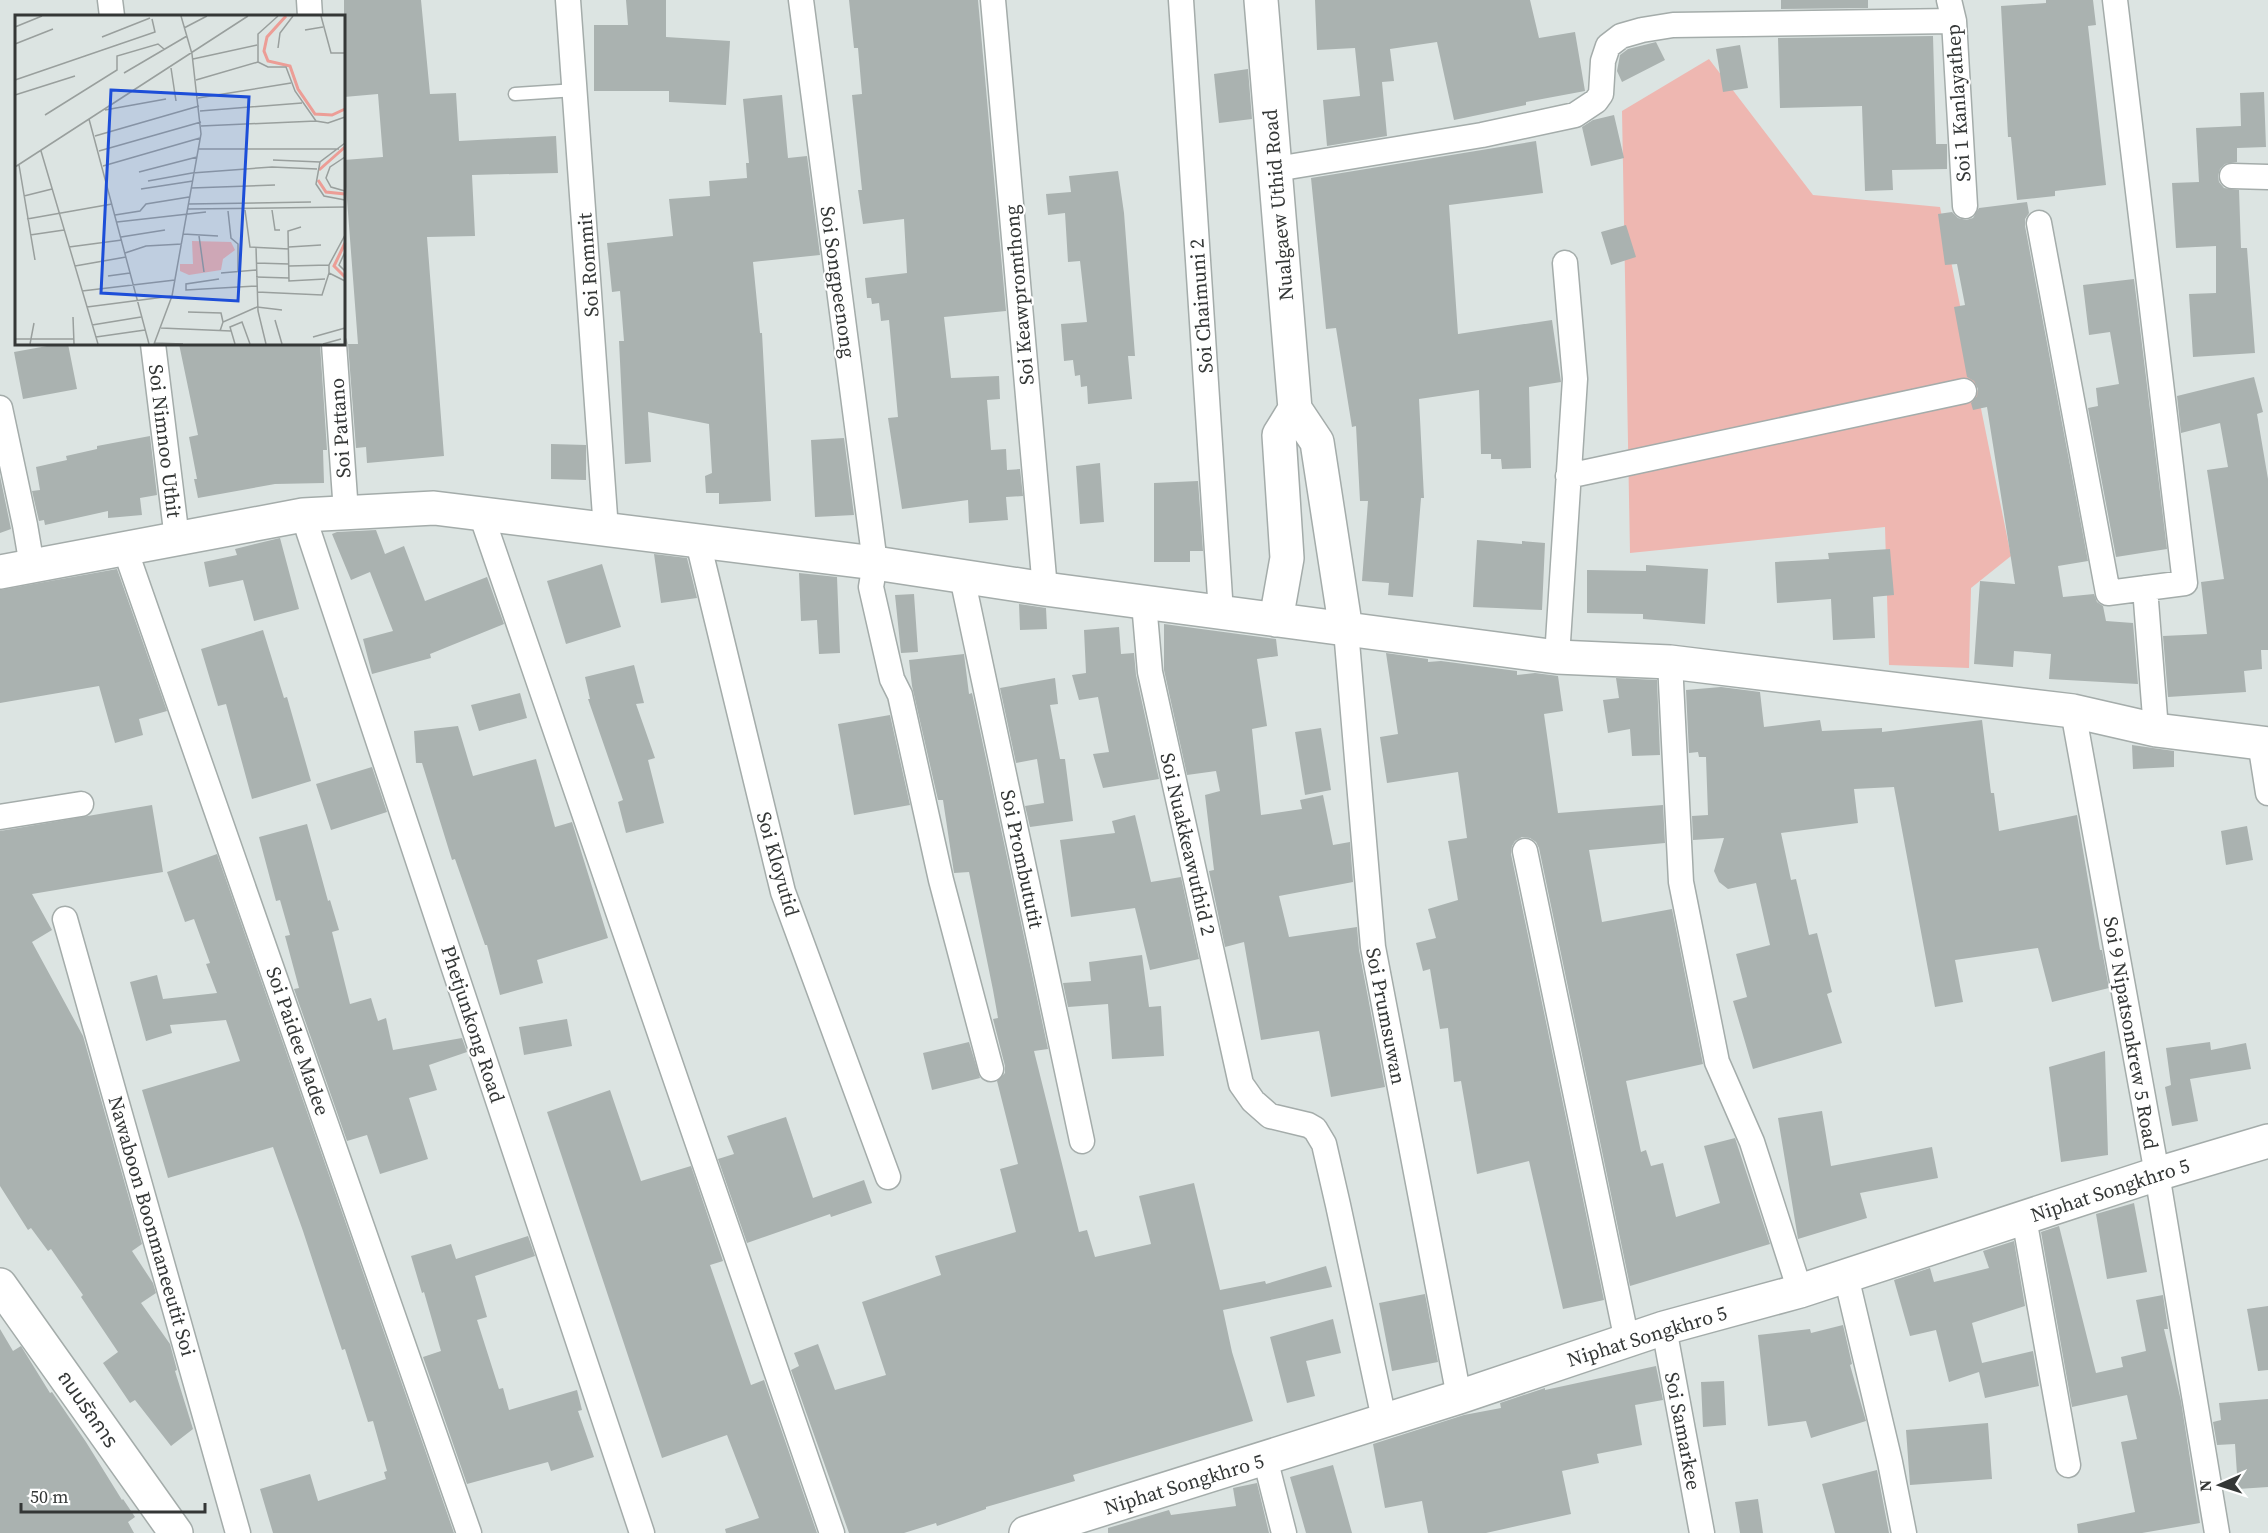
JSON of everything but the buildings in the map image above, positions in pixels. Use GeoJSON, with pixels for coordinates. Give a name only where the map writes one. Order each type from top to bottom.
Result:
{"type":"FeatureCollection","features":[{"type":"Feature","properties":{"kind":"street"},"geometry":{"type":"LineString","coordinates":[[110,0],[112,15]]}},
{"type":"Feature","properties":{"kind":"street"},"geometry":{"type":"LineString","coordinates":[[309,0],[310,15]]}},
{"type":"Feature","properties":{"kind":"street","name":"Soi Rommit"},"geometry":{"type":"LineString","coordinates":[[568,0],[606,530]]}},
{"type":"Feature","properties":{"kind":"street","name":"Soi Songpeenong"},"geometry":{"type":"LineString","coordinates":[[801,0],[875,563],[871,587],[892,679],[900,695],[941,880],[991,1069]]}},
{"type":"Feature","properties":{"kind":"street","name":"Soi Keawpromthong"},"geometry":{"type":"LineString","coordinates":[[993,0],[1046,589]]}},
{"type":"Feature","properties":{"kind":"street","name":"Soi Chaimuni 2"},"geometry":{"type":"LineString","coordinates":[[1181,0],[1221,613]]}},
{"type":"Feature","properties":{"kind":"street","name":"Nualgaew Uthid Road"},"geometry":{"type":"LineString","coordinates":[[1261,0],[1295,409],[1317,442],[1346,630]]}},
{"type":"Feature","properties":{"kind":"street"},"geometry":{"type":"LineString","coordinates":[[2039,223],[2108,592],[2185,583],[2115,0]]}},
{"type":"Feature","properties":{"kind":"street"},"geometry":{"type":"LineString","coordinates":[[1276,169],[1482,135],[1575,115],[1596,101],[1601,94],[1603,61],[1608,46],[1622,36],[1642,30],[1673,25],[1952,10]]}},
{"type":"Feature","properties":{"kind":"street","name":"Soi 1 Kanlayathep"},"geometry":{"type":"LineString","coordinates":[[1952,10],[1965,206]]}},
{"type":"Feature","properties":{"kind":"street"},"geometry":{"type":"LineString","coordinates":[[2232,176],[2268,177]]}},
{"type":"Feature","properties":{"kind":"street"},"geometry":{"type":"LineString","coordinates":[[1557,657],[1575,379],[1565,263]]}},
{"type":"Feature","properties":{"kind":"street","name":"Soi Nimnoo Uthit"},"geometry":{"type":"LineString","coordinates":[[153,345],[177,540]]}},
{"type":"Feature","properties":{"kind":"street","name":"Soi Pattano"},"geometry":{"type":"LineString","coordinates":[[334,345],[346,512]]}},
{"type":"Feature","properties":{"kind":"street"},"geometry":{"type":"LineString","coordinates":[[1568,476],[1964,391]]}},
{"type":"Feature","properties":{"kind":"street"},"geometry":{"type":"LineString","coordinates":[[0,408],[32,566]]}},
{"type":"Feature","properties":{"kind":"street"},"geometry":{"type":"LineString","coordinates":[[1276,620],[1287,558],[1279,435],[1295,409]]}},
{"type":"Feature","properties":{"kind":"street"},"geometry":{"type":"LineString","coordinates":[[0,572],[177,540],[303,514],[434,508],[875,563],[1144,603],[1557,657],[1670,662],[2073,711],[2156,730],[2264,743],[2268,793]]}},
{"type":"Feature","properties":{"kind":"street","name":"Phetjunkong Road"},"geometry":{"type":"LineString","coordinates":[[303,514],[642,1533]]}},
{"type":"Feature","properties":{"kind":"street"},"geometry":{"type":"LineString","coordinates":[[481,514],[832,1533]]}},
{"type":"Feature","properties":{"kind":"street","name":"Soi Kloyutid"},"geometry":{"type":"LineString","coordinates":[[698,542],[783,892],[888,1177]]}},
{"type":"Feature","properties":{"kind":"street","name":"Soi Paidee Madee"},"geometry":{"type":"LineString","coordinates":[[125,549],[469,1533]]}},
{"type":"Feature","properties":{"kind":"street","name":"Soi Prombututit"},"geometry":{"type":"LineString","coordinates":[[962,576],[1082,1141]]}},
{"type":"Feature","properties":{"kind":"street"},"geometry":{"type":"LineString","coordinates":[[2145,588],[2156,730]]}},
{"type":"Feature","properties":{"kind":"street","name":"Soi Nuakkeawuthid 2"},"geometry":{"type":"LineString","coordinates":[[1144,603],[1150,672],[1241,1084],[1253,1101],[1270,1116],[1308,1125],[1315,1129],[1323,1144],[1384,1419]]}},
{"type":"Feature","properties":{"kind":"street","name":"Soi Prumsuwan"},"geometry":{"type":"LineString","coordinates":[[1346,630],[1373,947],[1459,1397]]}},
{"type":"Feature","properties":{"kind":"street"},"geometry":{"type":"LineString","coordinates":[[1670,662],[1681,882],[1717,1062],[1752,1142],[1800,1291]]}},
{"type":"Feature","properties":{"kind":"street","name":"Soi 9 Nipatsonkrew 5 Road"},"geometry":{"type":"LineString","coordinates":[[2073,711],[2157,1174],[2217,1533]]}},
{"type":"Feature","properties":{"kind":"street"},"geometry":{"type":"LineString","coordinates":[[0,817],[81,804]]}},
{"type":"Feature","properties":{"kind":"street"},"geometry":{"type":"LineString","coordinates":[[1525,851],[1627,1341]]}},
{"type":"Feature","properties":{"kind":"street","name":"Nawaboon Boonmaneeutit Soi"},"geometry":{"type":"LineString","coordinates":[[65,919],[238,1533]]}},
{"type":"Feature","properties":{"kind":"street","name":"Niphat Songkhro 5"},"geometry":{"type":"LineString","coordinates":[[1026,1533],[1459,1397],[1664,1328],[1800,1291],[2268,1140]]}},
{"type":"Feature","properties":{"kind":"street"},"geometry":{"type":"LineString","coordinates":[[2024,1218],[2068,1465]]}},
{"type":"Feature","properties":{"kind":"street"},"geometry":{"type":"LineString","coordinates":[[1846,1276],[1890,1462],[1904,1533]]}},
{"type":"Feature","properties":{"kind":"street","name":"ถนนรัถการ"},"geometry":{"type":"LineString","coordinates":[[0,1285],[176,1533]]}},
{"type":"Feature","properties":{"kind":"street","name":"Soi Samarkee"},"geometry":{"type":"LineString","coordinates":[[1664,1328],[1702,1533]]}},
{"type":"Feature","properties":{"kind":"street"},"geometry":{"type":"LineString","coordinates":[[1265,1458],[1284,1533]]}},
{"type":"Feature","properties":{"kind":"lane"},"geometry":{"type":"LineString","coordinates":[[515,94],[576,90]]}},
{"type":"Feature","properties":{"kind":"shaded area"},"geometry":{"type":"Polygon","coordinates":[[[1709,59],[1813,195],[1940,207],[2011,556],[1971,588],[1969,668],[1889,665],[1885,527],[1630,553],[1622,111],[1709,59]]]}}]}
